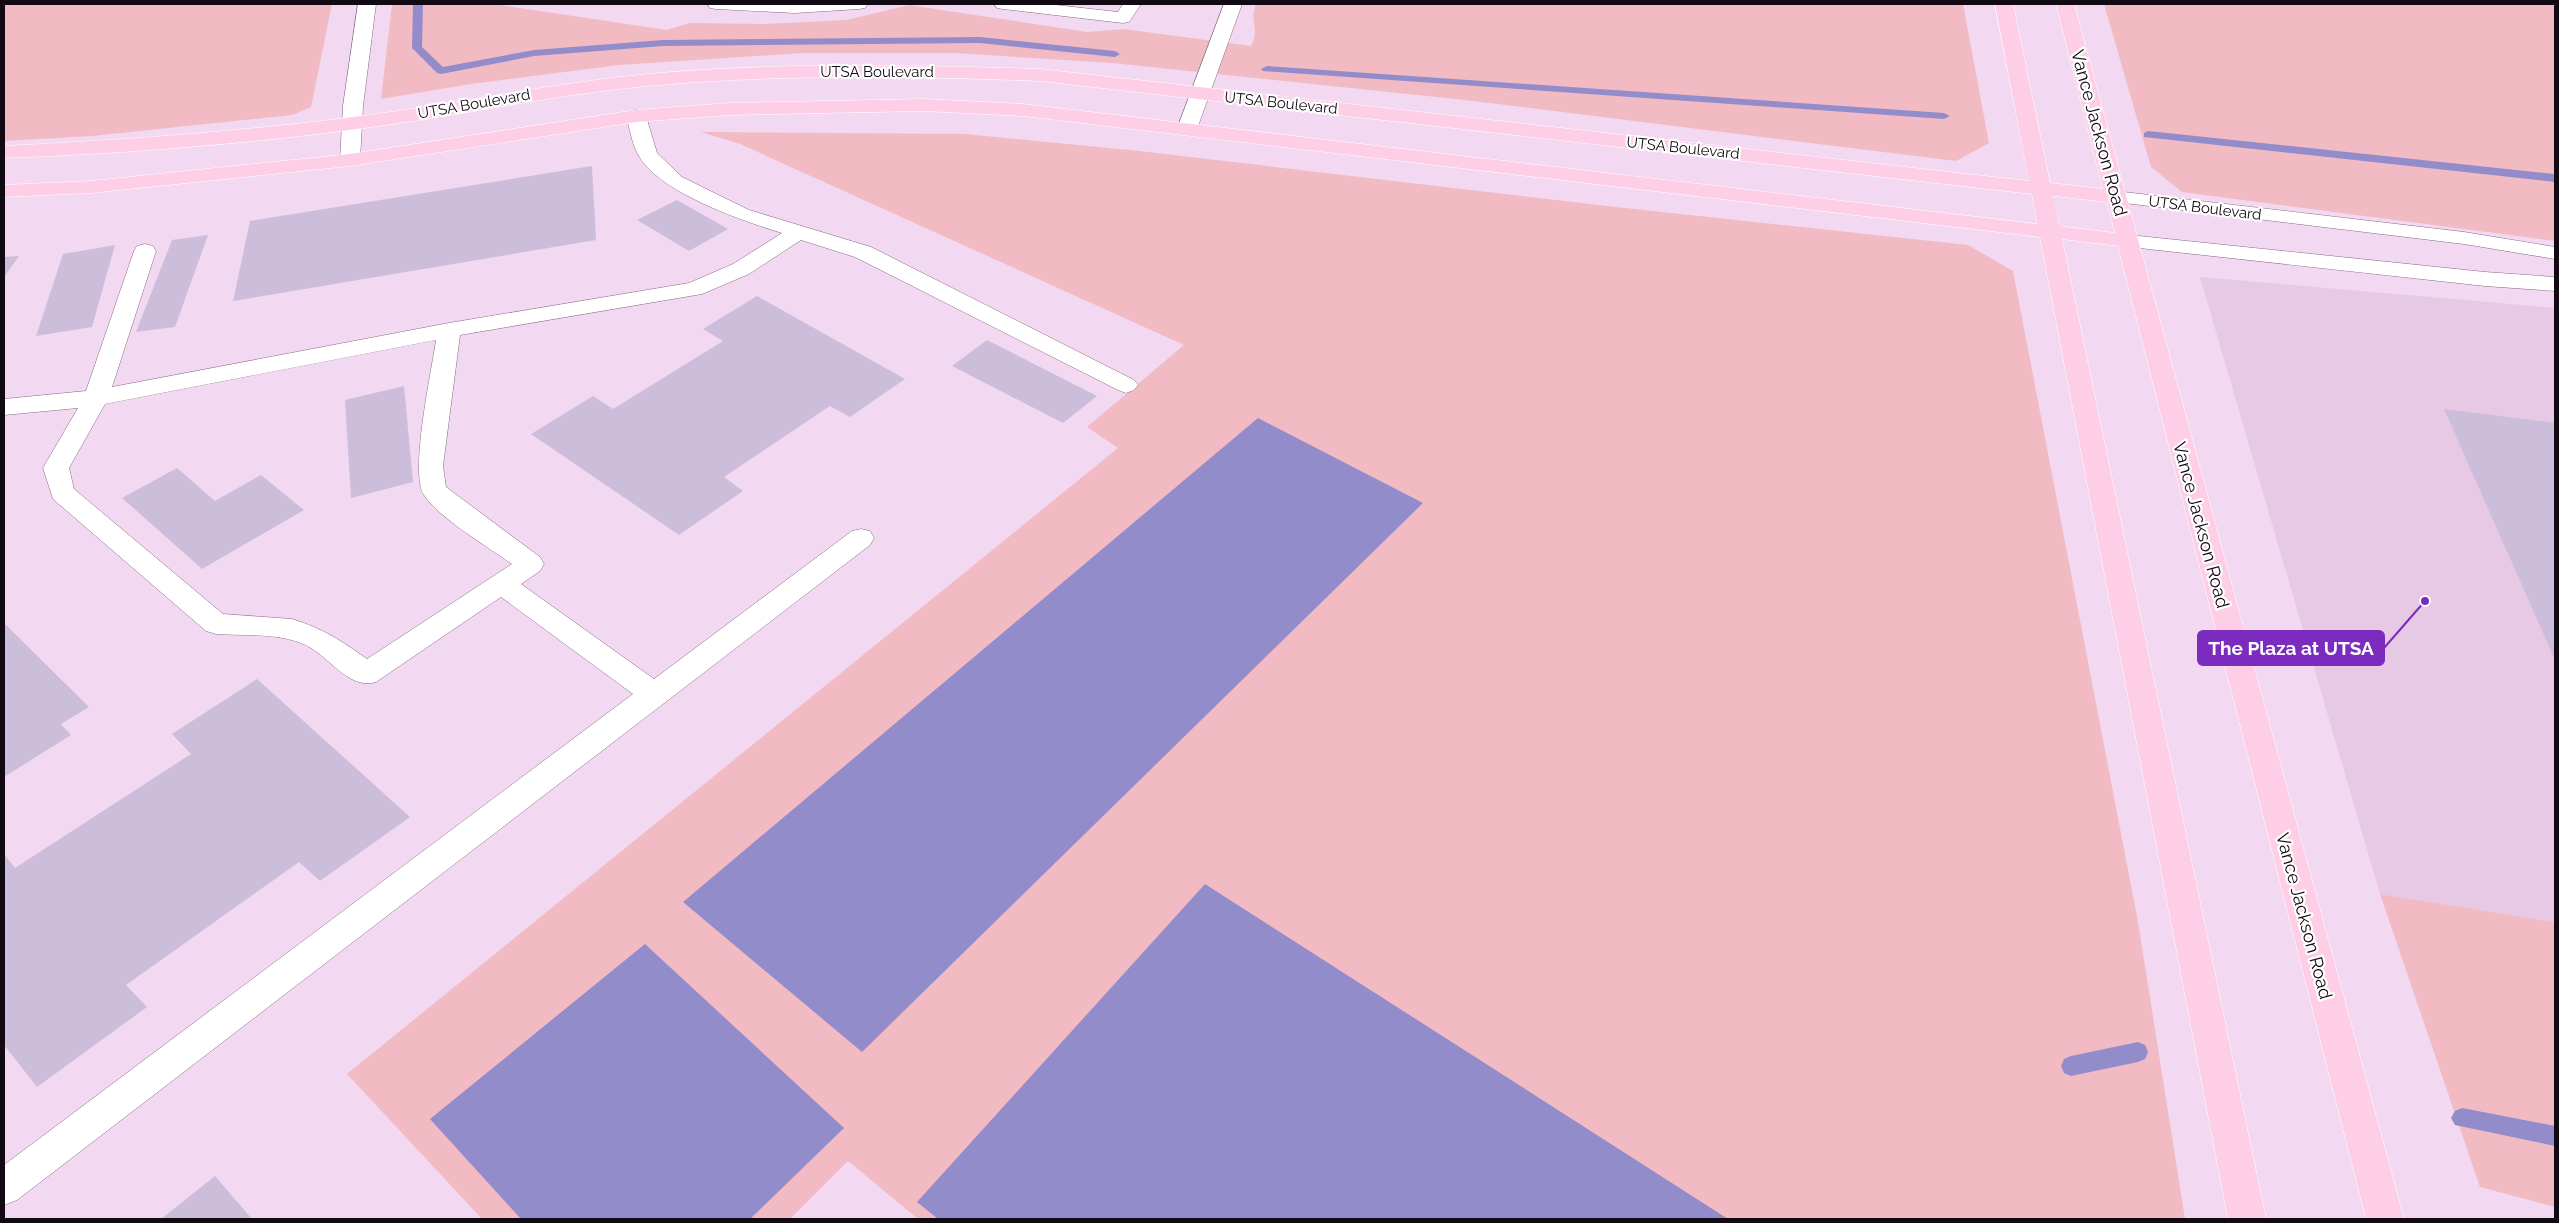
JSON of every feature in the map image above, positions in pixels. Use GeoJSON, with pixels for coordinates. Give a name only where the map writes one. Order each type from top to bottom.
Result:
{"type":"FeatureCollection","features":[{"type":"Feature","properties":{"kind":"main road"},"geometry":{"type":"LineString","coordinates":[[2004,4],[2247,1219]]}},
{"type":"Feature","properties":{"kind":"main road","name":"Vance Jackson Road"},"geometry":{"type":"LineString","coordinates":[[2065,4],[2115,198],[2129,241],[2138,286],[2385,1219]]}},
{"type":"Feature","properties":{"kind":"main road","name":"UTSA Boulevard"},"geometry":{"type":"LineString","coordinates":[[4,152],[196,141],[420,114],[502,99],[613,83],[700,76],[842,71],[936,71],[1040,75],[2115,198]]}},
{"type":"Feature","properties":{"kind":"main road","name":"UTSA Boulevard"},"geometry":{"type":"LineString","coordinates":[[4,191],[91,187],[350,160],[636,116],[730,109],[924,105],[1023,110],[2129,241]]}},
{"type":"Feature","properties":{"kind":"street"},"geometry":{"type":"LineString","coordinates":[[350,160],[352,122],[367,4]]}},
{"type":"Feature","properties":{"kind":"street"},"geometry":{"type":"LineString","coordinates":[[716,4],[795,8],[859,4]]}},
{"type":"Feature","properties":{"kind":"street"},"geometry":{"type":"LineString","coordinates":[[1003,4],[1123,18],[1132,4]]}},
{"type":"Feature","properties":{"kind":"street"},"geometry":{"type":"LineString","coordinates":[[1187,129],[1233,4]]}},
{"type":"Feature","properties":{"kind":"street"},"geometry":{"type":"LineString","coordinates":[[636,116],[648,155],[675,181],[742,214],[797,233],[863,252],[1126,385]]}},
{"type":"Feature","properties":{"kind":"street","name":"UTSA Boulevard"},"geometry":{"type":"LineString","coordinates":[[2115,198],[2464,238],[2555,253]]}},
{"type":"Feature","properties":{"kind":"street"},"geometry":{"type":"LineString","coordinates":[[4,407],[96,398],[449,330],[694,288],[741,269],[797,233]]}},
{"type":"Feature","properties":{"kind":"street","name":"UTSA Boulevard"},"geometry":{"type":"LineString","coordinates":[[2129,241],[2484,279],[2555,284]]}},
{"type":"Feature","properties":{"kind":"street"},"geometry":{"type":"LineString","coordinates":[[145,251],[96,398],[56,468],[62,492],[216,624],[292,629],[320,640],[366,674],[531,564],[456,510],[434,491],[430,466],[449,330]]}},
{"type":"Feature","properties":{"kind":"street"},"geometry":{"type":"LineString","coordinates":[[4,1187],[861,538]]}},
{"type":"Feature","properties":{"kind":"street"},"geometry":{"type":"LineString","coordinates":[[502,584],[655,694]]}},
{"type":"Feature","properties":{"kind":"shaded area"},"geometry":{"type":"Polygon","coordinates":[[[4,4],[332,4],[311,107],[292,115],[92,136],[4,141],[4,4]]]}},
{"type":"Feature","properties":{"kind":"shaded area"},"geometry":{"type":"Polygon","coordinates":[[[392,4],[493,4],[667,30],[690,23],[764,24],[847,20],[909,5],[1087,32],[1124,29],[1251,46],[1255,34],[1253,15],[1256,4],[1963,4],[1989,143],[1956,161],[1465,100],[1112,63],[955,53],[804,53],[619,65],[471,84],[381,99],[392,4]]]}},
{"type":"Feature","properties":{"kind":"shaded area"},"geometry":{"type":"Polygon","coordinates":[[[2104,4],[2555,4],[2555,241],[2182,192],[2151,167],[2104,4]]]}},
{"type":"Feature","properties":{"kind":"shaded area"},"geometry":{"type":"Polygon","coordinates":[[[701,132],[965,134],[1139,151],[1616,207],[1968,245],[2013,271],[2138,922],[2185,1219],[918,1219],[848,1161],[790,1219],[482,1219],[347,1074],[1118,448],[1087,427],[1184,345],[740,144],[701,132]]]}},
{"type":"Feature","properties":{"kind":"shaded area"},"geometry":{"type":"Polygon","coordinates":[[[2200,277],[2555,308],[2555,922],[2380,894],[2200,277]]]}},
{"type":"Feature","properties":{"kind":"shaded area"},"geometry":{"type":"Polygon","coordinates":[[[1258,418],[1423,503],[862,1052],[683,902],[1258,418]]]}},
{"type":"Feature","properties":{"kind":"shaded area"},"geometry":{"type":"Polygon","coordinates":[[[1205,884],[1728,1219],[938,1219],[917,1202],[1205,884]]]}},
{"type":"Feature","properties":{"kind":"shaded area"},"geometry":{"type":"Polygon","coordinates":[[[2380,894],[2555,922],[2555,1207],[2480,1187],[2380,894]]]}},
{"type":"Feature","properties":{"kind":"shaded area"},"geometry":{"type":"Polygon","coordinates":[[[645,944],[844,1128],[750,1219],[521,1219],[430,1119],[645,944]]]}},
{"type":"Feature","properties":{"kind":"building"},"geometry":{"type":"Polygon","coordinates":[[[592,166],[596,240],[233,301],[250,221],[592,166]]]}},
{"type":"Feature","properties":{"kind":"building"},"geometry":{"type":"Polygon","coordinates":[[[677,200],[728,229],[689,251],[637,220],[677,200]]]}},
{"type":"Feature","properties":{"kind":"building"},"geometry":{"type":"Polygon","coordinates":[[[208,235],[175,327],[136,332],[172,240],[208,235]]]}},
{"type":"Feature","properties":{"kind":"building"},"geometry":{"type":"Polygon","coordinates":[[[115,245],[92,327],[36,336],[63,254],[115,245]]]}},
{"type":"Feature","properties":{"kind":"building"},"geometry":{"type":"Polygon","coordinates":[[[19,256],[4,277],[4,257],[19,256]]]}},
{"type":"Feature","properties":{"kind":"building"},"geometry":{"type":"Polygon","coordinates":[[[757,296],[905,379],[850,417],[830,406],[724,477],[743,491],[679,535],[531,434],[593,396],[613,409],[723,341],[703,329],[757,296]]]}},
{"type":"Feature","properties":{"kind":"building"},"geometry":{"type":"Polygon","coordinates":[[[987,340],[1097,396],[1063,423],[952,366],[987,340]]]}},
{"type":"Feature","properties":{"kind":"building"},"geometry":{"type":"Polygon","coordinates":[[[404,386],[413,482],[351,498],[345,400],[404,386]]]}},
{"type":"Feature","properties":{"kind":"building"},"geometry":{"type":"Polygon","coordinates":[[[2444,409],[2555,423],[2555,660],[2444,409]]]}},
{"type":"Feature","properties":{"kind":"building"},"geometry":{"type":"Polygon","coordinates":[[[177,468],[215,501],[261,475],[304,510],[202,569],[122,498],[177,468]]]}},
{"type":"Feature","properties":{"kind":"building"},"geometry":{"type":"Polygon","coordinates":[[[4,623],[89,707],[61,724],[71,735],[4,777],[4,623]]]}},
{"type":"Feature","properties":{"kind":"building"},"geometry":{"type":"Polygon","coordinates":[[[257,679],[410,817],[320,881],[299,862],[126,985],[147,1007],[37,1087],[4,1045],[4,854],[15,868],[191,754],[172,734],[257,679]]]}},
{"type":"Feature","properties":{"kind":"building"},"geometry":{"type":"Polygon","coordinates":[[[215,1176],[252,1219],[161,1219],[215,1176]]]}},
{"type":"Feature","properties":{"kind":"waterway"},"geometry":{"type":"LineString","coordinates":[[418,4],[417,48],[441,71],[534,53],[663,43],[980,40],[1115,54]]}},
{"type":"Feature","properties":{"kind":"waterway"},"geometry":{"type":"LineString","coordinates":[[1267,69],[1944,116]]}},
{"type":"Feature","properties":{"kind":"waterway"},"geometry":{"type":"LineString","coordinates":[[2148,135],[2555,178]]}},
{"type":"Feature","properties":{"kind":"waterway"},"geometry":{"type":"LineString","coordinates":[[2071,1066],[2138,1052]]}},
{"type":"Feature","properties":{"kind":"waterway"},"geometry":{"type":"LineString","coordinates":[[2462,1118],[2555,1136]]}},
{"type":"Feature","properties":{"kind":"place","name":"The Plaza at UTSA"},"geometry":{"type":"Point","coordinates":[2425,601]}}]}
